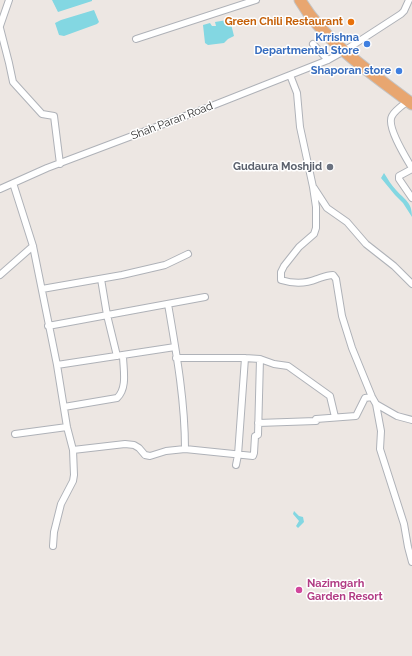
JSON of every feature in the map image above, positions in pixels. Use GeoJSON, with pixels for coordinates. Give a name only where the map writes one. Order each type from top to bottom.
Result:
{"type":"FeatureCollection","features":[{"type":"Feature","properties":{"kind":"highway"},"geometry":{"type":"LineString","coordinates":[[300,0],[308,15],[344,51],[410,102]]}},
{"type":"Feature","properties":{"kind":"street"},"geometry":{"type":"LineString","coordinates":[[8,0],[0,27],[10,63],[13,82],[42,114],[54,116],[60,164]]}},
{"type":"Feature","properties":{"kind":"street"},"geometry":{"type":"LineString","coordinates":[[136,39],[256,0]]}},
{"type":"Feature","properties":{"kind":"street","name":"Shah Paran Road"},"geometry":{"type":"LineString","coordinates":[[0,189],[60,164],[328,60],[401,14],[409,0]]}},
{"type":"Feature","properties":{"kind":"street"},"geometry":{"type":"LineString","coordinates":[[313,44],[328,60]]}},
{"type":"Feature","properties":{"kind":"street"},"geometry":{"type":"LineString","coordinates":[[290,75],[296,93],[300,127],[313,187],[316,207],[316,228],[314,234],[299,247],[284,266],[281,272],[281,280],[289,283],[301,284],[329,275],[333,275],[336,279],[342,316],[352,348],[376,404],[381,432],[380,449],[404,524],[412,562]]}},
{"type":"Feature","properties":{"kind":"street"},"geometry":{"type":"LineString","coordinates":[[410,102],[392,115],[390,120],[391,126],[412,169],[399,176],[399,179],[412,198]]}},
{"type":"Feature","properties":{"kind":"street"},"geometry":{"type":"LineString","coordinates":[[13,183],[33,246],[57,365],[67,427],[73,450],[73,481],[62,504],[54,532],[53,546]]}},
{"type":"Feature","properties":{"kind":"street"},"geometry":{"type":"LineString","coordinates":[[313,187],[327,208],[348,222],[366,244],[394,266],[412,284]]}},
{"type":"Feature","properties":{"kind":"street"},"geometry":{"type":"LineString","coordinates":[[0,275],[33,246]]}},
{"type":"Feature","properties":{"kind":"street"},"geometry":{"type":"LineString","coordinates":[[42,289],[164,265],[188,254]]}},
{"type":"Feature","properties":{"kind":"street"},"geometry":{"type":"LineString","coordinates":[[64,407],[117,398],[122,392],[124,380],[120,355],[107,315],[102,278]]}},
{"type":"Feature","properties":{"kind":"street"},"geometry":{"type":"LineString","coordinates":[[48,326],[205,297]]}},
{"type":"Feature","properties":{"kind":"street"},"geometry":{"type":"LineString","coordinates":[[168,304],[185,424],[185,449]]}},
{"type":"Feature","properties":{"kind":"street"},"geometry":{"type":"LineString","coordinates":[[57,365],[175,347]]}},
{"type":"Feature","properties":{"kind":"street"},"geometry":{"type":"LineString","coordinates":[[176,358],[260,359],[274,364],[288,366],[330,396],[335,417]]}},
{"type":"Feature","properties":{"kind":"street"},"geometry":{"type":"LineString","coordinates":[[236,465],[245,358]]}},
{"type":"Feature","properties":{"kind":"street"},"geometry":{"type":"LineString","coordinates":[[73,450],[125,444],[134,445],[145,455],[150,456],[166,451],[185,449],[253,456],[255,436],[258,436],[260,359]]}},
{"type":"Feature","properties":{"kind":"street"},"geometry":{"type":"LineString","coordinates":[[258,423],[316,421],[316,419],[356,416],[365,398],[372,397]]}},
{"type":"Feature","properties":{"kind":"street"},"geometry":{"type":"LineString","coordinates":[[376,404],[397,416],[412,420]]}},
{"type":"Feature","properties":{"kind":"street"},"geometry":{"type":"LineString","coordinates":[[15,434],[67,427]]}},
{"type":"Feature","properties":{"kind":"water"},"geometry":{"type":"Polygon","coordinates":[[[52,0],[92,0],[92,1],[58,12],[52,0]]]}},
{"type":"Feature","properties":{"kind":"water"},"geometry":{"type":"Polygon","coordinates":[[[94,10],[99,22],[97,24],[64,36],[59,35],[55,23],[94,10]]]}},
{"type":"Feature","properties":{"kind":"water"},"geometry":{"type":"Polygon","coordinates":[[[230,20],[234,36],[224,43],[208,45],[205,43],[203,25],[210,23],[212,26],[216,26],[215,22],[230,20]]]}},
{"type":"Feature","properties":{"kind":"water"},"geometry":{"type":"Polygon","coordinates":[[[384,173],[411,208],[412,217],[403,203],[381,178],[384,173]]]}},
{"type":"Feature","properties":{"kind":"water"},"geometry":{"type":"Polygon","coordinates":[[[294,511],[299,516],[303,517],[304,522],[298,528],[296,526],[299,521],[293,514],[294,511]]]}},
{"type":"Feature","properties":{"kind":"place","name":"Green Chili Restaurant"},"geometry":{"type":"Point","coordinates":[351,22]}},
{"type":"Feature","properties":{"kind":"place","name":"Krrishna Departmental Store"},"geometry":{"type":"Point","coordinates":[367,44]}},
{"type":"Feature","properties":{"kind":"place","name":"Shaporan store"},"geometry":{"type":"Point","coordinates":[399,71]}},
{"type":"Feature","properties":{"kind":"place","name":"Gudaura Moshjid"},"geometry":{"type":"Point","coordinates":[330,167]}},
{"type":"Feature","properties":{"kind":"place","name":"Nazimgarh Garden Resort"},"geometry":{"type":"Point","coordinates":[299,590]}}]}
